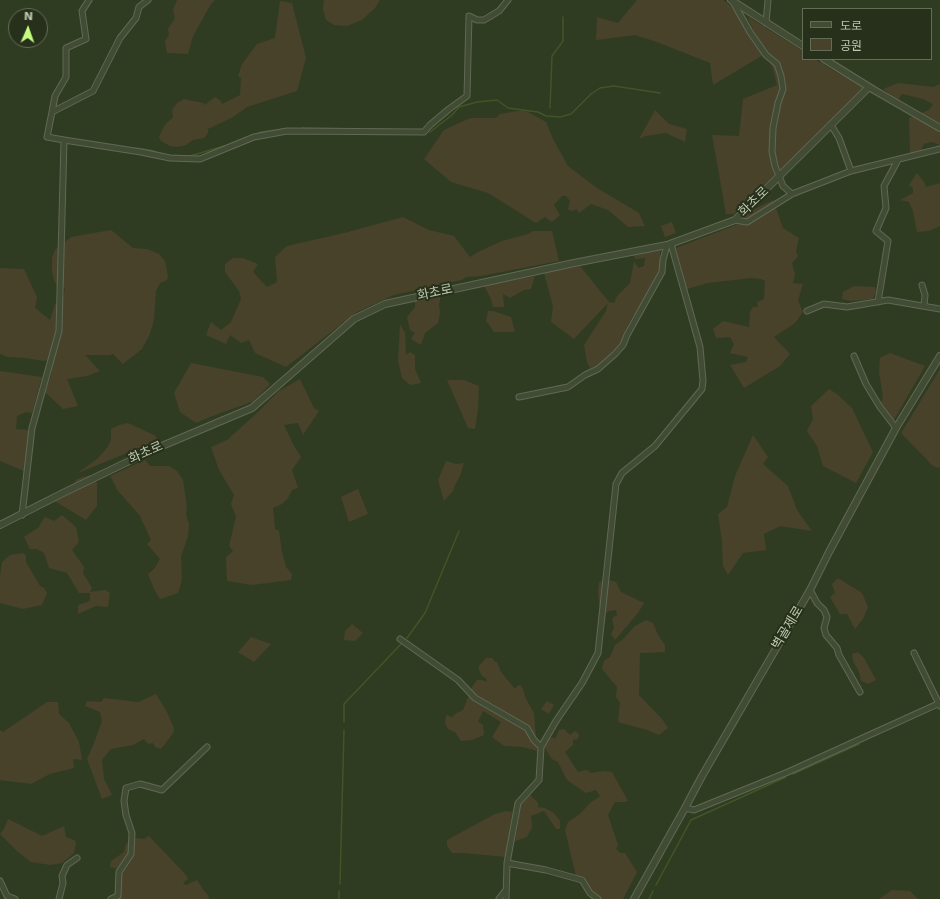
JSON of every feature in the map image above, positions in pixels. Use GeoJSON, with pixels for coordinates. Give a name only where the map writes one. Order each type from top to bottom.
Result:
{"type":"FeatureCollection","features":[{"type":"Feature","properties":{"kind":"street"},"geometry":{"type":"LineString","coordinates":[[89,0],[82,11],[86,39],[66,48],[66,77],[55,96],[47,137],[170,158],[200,159],[254,137],[286,131],[424,132],[449,109],[467,96],[469,16],[477,20],[484,20],[499,11],[508,0]]}},
{"type":"Feature","properties":{"kind":"street"},"geometry":{"type":"LineString","coordinates":[[52,112],[93,91],[120,38],[136,18],[139,6],[148,0]]}},
{"type":"Feature","properties":{"kind":"street"},"geometry":{"type":"LineString","coordinates":[[766,23],[768,0]]}},
{"type":"Feature","properties":{"kind":"street"},"geometry":{"type":"LineString","coordinates":[[732,1],[802,45]]}},
{"type":"Feature","properties":{"kind":"street"},"geometry":{"type":"LineString","coordinates":[[732,1],[750,32],[766,55],[777,64],[782,76],[783,89],[773,128],[772,152],[783,186],[792,194]]}},
{"type":"Feature","properties":{"kind":"street"},"geometry":{"type":"LineString","coordinates":[[826,60],[940,128]]}},
{"type":"Feature","properties":{"kind":"street","name":"화초로"},"geometry":{"type":"LineString","coordinates":[[0,525],[60,494],[150,451],[252,408],[354,319],[385,304],[669,244],[734,220],[869,87]]}},
{"type":"Feature","properties":{"kind":"street"},"geometry":{"type":"LineString","coordinates":[[831,125],[839,138],[851,172]]}},
{"type":"Feature","properties":{"kind":"street"},"geometry":{"type":"LineString","coordinates":[[22,514],[32,428],[58,331],[64,140]]}},
{"type":"Feature","properties":{"kind":"street"},"geometry":{"type":"LineString","coordinates":[[734,220],[747,222],[792,194],[851,172],[940,150]]}},
{"type":"Feature","properties":{"kind":"street"},"geometry":{"type":"LineString","coordinates":[[878,302],[888,241],[876,231],[886,208],[884,186],[898,160]]}},
{"type":"Feature","properties":{"kind":"street"},"geometry":{"type":"LineString","coordinates":[[519,397],[568,387],[585,375],[598,369],[615,354],[623,345],[626,335],[662,272],[663,260],[669,244]]}},
{"type":"Feature","properties":{"kind":"street"},"geometry":{"type":"LineString","coordinates":[[506,899],[507,863],[518,802],[539,780],[541,747],[556,721],[582,683],[598,653],[616,484],[622,473],[655,446],[702,389],[703,381],[700,347],[669,244]]}},
{"type":"Feature","properties":{"kind":"street"},"geometry":{"type":"LineString","coordinates":[[922,284],[925,294],[924,306]]}},
{"type":"Feature","properties":{"kind":"street"},"geometry":{"type":"LineString","coordinates":[[807,311],[824,304],[847,307],[888,300],[940,309]]}},
{"type":"Feature","properties":{"kind":"street"},"geometry":{"type":"LineString","coordinates":[[854,356],[866,384],[880,407],[896,428]]}},
{"type":"Feature","properties":{"kind":"street","name":"벽골제로"},"geometry":{"type":"LineString","coordinates":[[634,899],[702,776],[810,590],[896,428],[940,356]]}},
{"type":"Feature","properties":{"kind":"street"},"geometry":{"type":"LineString","coordinates":[[810,590],[827,617],[824,628],[826,635],[836,648],[860,692]]}},
{"type":"Feature","properties":{"kind":"street"},"geometry":{"type":"LineString","coordinates":[[400,639],[458,680],[475,698],[527,728],[534,740],[541,747]]}},
{"type":"Feature","properties":{"kind":"street"},"geometry":{"type":"LineString","coordinates":[[685,808],[694,810],[782,775],[940,704],[914,653]]}},
{"type":"Feature","properties":{"kind":"street"},"geometry":{"type":"LineString","coordinates":[[111,899],[118,896],[119,872],[130,854],[132,833],[126,815],[124,801],[126,788],[140,784],[162,790],[208,746]]}},
{"type":"Feature","properties":{"kind":"street"},"geometry":{"type":"LineString","coordinates":[[59,899],[63,883],[62,876],[67,865],[77,858]]}},
{"type":"Feature","properties":{"kind":"street"},"geometry":{"type":"LineString","coordinates":[[507,863],[546,870],[582,880],[590,893],[598,899]]}},
{"type":"Feature","properties":{"kind":"street"},"geometry":{"type":"LineString","coordinates":[[0,881],[4,898],[15,899]]}},
{"type":"Feature","properties":{"kind":"street"},"geometry":{"type":"LineString","coordinates":[[499,899],[506,890]]}},
{"type":"Feature","properties":{"kind":"green space"},"geometry":{"type":"Polygon","coordinates":[[[177,0],[215,0],[211,4],[193,36],[188,54],[167,53],[165,41],[169,35],[168,29],[175,18],[173,10],[177,0]]]}},
{"type":"Feature","properties":{"kind":"green space"},"geometry":{"type":"Polygon","coordinates":[[[324,0],[380,0],[375,8],[362,20],[347,26],[334,25],[326,20],[323,10],[324,0]]]}},
{"type":"Feature","properties":{"kind":"green space"},"geometry":{"type":"Polygon","coordinates":[[[637,0],[723,0],[731,6],[763,55],[713,85],[710,63],[657,42],[635,35],[596,40],[597,17],[618,23],[637,0]]]}},
{"type":"Feature","properties":{"kind":"green space"},"geometry":{"type":"Polygon","coordinates":[[[280,1],[292,3],[306,58],[297,91],[247,107],[233,117],[208,129],[208,133],[204,138],[193,140],[186,145],[178,147],[170,146],[161,141],[159,137],[164,126],[173,117],[172,110],[177,103],[184,99],[203,103],[205,105],[215,97],[220,100],[222,104],[240,95],[241,78],[238,76],[242,64],[257,44],[275,38],[280,1]]]}},
{"type":"Feature","properties":{"kind":"green space"},"geometry":{"type":"Polygon","coordinates":[[[747,16],[802,50],[802,60],[817,60],[866,88],[734,214],[726,214],[712,135],[739,136],[743,99],[777,85],[773,69],[747,16]]]}},
{"type":"Feature","properties":{"kind":"green space"},"geometry":{"type":"Polygon","coordinates":[[[898,83],[933,87],[940,84],[940,145],[932,142],[924,144],[921,151],[910,153],[909,118],[929,110],[933,104],[923,99],[902,94],[898,100],[883,89],[898,83]]]}},
{"type":"Feature","properties":{"kind":"green space"},"geometry":{"type":"Polygon","coordinates":[[[524,110],[546,122],[553,139],[568,166],[597,188],[639,213],[645,226],[628,227],[608,210],[591,204],[579,213],[577,209],[572,211],[568,209],[570,201],[566,196],[562,196],[554,205],[560,215],[552,222],[545,217],[536,223],[488,193],[451,182],[424,159],[444,130],[470,118],[496,118],[500,114],[524,110]]]}},
{"type":"Feature","properties":{"kind":"green space"},"geometry":{"type":"Polygon","coordinates":[[[655,110],[669,124],[687,129],[685,142],[666,133],[645,136],[639,139],[655,110]]]}},
{"type":"Feature","properties":{"kind":"green space"},"geometry":{"type":"Polygon","coordinates":[[[917,173],[926,187],[940,183],[940,226],[929,231],[917,232],[913,211],[909,202],[900,200],[913,193],[913,188],[909,185],[917,173]]]}},
{"type":"Feature","properties":{"kind":"green space"},"geometry":{"type":"Polygon","coordinates":[[[773,200],[783,228],[799,238],[796,251],[798,256],[792,263],[795,274],[793,283],[803,284],[798,300],[803,312],[795,323],[774,337],[790,354],[780,366],[744,388],[730,365],[746,362],[748,357],[730,353],[734,344],[730,337],[716,338],[713,329],[723,321],[749,327],[750,312],[753,307],[758,307],[757,302],[764,299],[765,281],[751,278],[708,283],[687,289],[676,248],[736,225],[755,209],[773,200]]]}},
{"type":"Feature","properties":{"kind":"green space"},"geometry":{"type":"Polygon","coordinates":[[[403,217],[429,230],[454,236],[470,257],[502,241],[528,234],[533,231],[552,231],[559,261],[481,276],[467,277],[461,280],[394,295],[357,312],[286,367],[255,353],[249,340],[241,343],[230,335],[226,344],[206,335],[211,322],[221,330],[231,322],[241,299],[239,291],[225,272],[225,264],[233,258],[243,258],[258,264],[253,272],[267,287],[277,282],[275,257],[287,246],[344,233],[403,217]]]}},
{"type":"Feature","properties":{"kind":"green space"},"geometry":{"type":"Polygon","coordinates":[[[672,222],[676,233],[665,237],[661,226],[672,222]]]}},
{"type":"Feature","properties":{"kind":"green space"},"geometry":{"type":"Polygon","coordinates":[[[111,230],[133,248],[147,249],[159,254],[165,261],[168,276],[167,280],[160,283],[156,291],[154,320],[150,334],[142,349],[123,364],[112,353],[111,355],[85,355],[100,371],[87,376],[67,379],[78,406],[63,409],[45,392],[51,376],[53,358],[44,361],[8,357],[0,354],[0,268],[24,269],[37,297],[35,308],[50,320],[55,304],[62,303],[65,288],[55,283],[52,272],[52,258],[55,250],[71,237],[111,230]]]}},
{"type":"Feature","properties":{"kind":"green space"},"geometry":{"type":"Polygon","coordinates":[[[660,250],[660,267],[656,278],[636,313],[632,317],[625,331],[622,342],[617,350],[608,358],[597,366],[590,368],[587,362],[584,345],[606,311],[608,303],[574,339],[551,322],[553,306],[544,273],[580,266],[609,302],[614,303],[617,296],[630,283],[634,262],[639,268],[644,266],[645,258],[635,259],[634,254],[660,250]]]}},
{"type":"Feature","properties":{"kind":"green space"},"geometry":{"type":"Polygon","coordinates":[[[535,276],[531,289],[524,290],[510,298],[503,294],[504,307],[493,307],[491,299],[484,286],[535,276]]]}},
{"type":"Feature","properties":{"kind":"green space"},"geometry":{"type":"Polygon","coordinates":[[[854,286],[875,287],[876,291],[873,299],[851,301],[842,299],[843,292],[854,286]]]}},
{"type":"Feature","properties":{"kind":"green space"},"geometry":{"type":"Polygon","coordinates":[[[441,294],[438,323],[425,333],[421,345],[411,339],[415,333],[410,330],[407,317],[415,307],[415,301],[441,294]]]}},
{"type":"Feature","properties":{"kind":"green space"},"geometry":{"type":"Polygon","coordinates":[[[488,311],[493,311],[511,317],[515,332],[494,332],[486,322],[488,311]]]}},
{"type":"Feature","properties":{"kind":"green space"},"geometry":{"type":"Polygon","coordinates":[[[400,324],[405,333],[406,355],[410,352],[415,355],[415,369],[421,383],[410,385],[402,378],[398,361],[400,324]]]}},
{"type":"Feature","properties":{"kind":"green space"},"geometry":{"type":"Polygon","coordinates":[[[890,353],[925,366],[894,420],[881,406],[883,397],[879,372],[880,358],[890,353]]]}},
{"type":"Feature","properties":{"kind":"green space"},"geometry":{"type":"Polygon","coordinates":[[[191,363],[263,377],[270,384],[254,401],[196,423],[180,412],[174,393],[191,363]]]}},
{"type":"Feature","properties":{"kind":"green space"},"geometry":{"type":"Polygon","coordinates":[[[940,369],[939,468],[933,466],[901,433],[940,369]]]}},
{"type":"Feature","properties":{"kind":"green space"},"geometry":{"type":"Polygon","coordinates":[[[0,371],[42,377],[32,413],[26,412],[17,416],[16,429],[30,430],[24,471],[0,461],[0,371]]]}},
{"type":"Feature","properties":{"kind":"green space"},"geometry":{"type":"Polygon","coordinates":[[[300,379],[314,408],[319,411],[303,435],[298,423],[284,425],[301,457],[292,470],[298,488],[292,490],[288,498],[282,504],[273,508],[275,529],[279,531],[286,567],[292,574],[291,580],[252,585],[227,581],[226,557],[233,551],[229,546],[236,517],[231,504],[234,495],[219,470],[211,447],[227,440],[279,391],[300,379]]]}},
{"type":"Feature","properties":{"kind":"green space"},"geometry":{"type":"Polygon","coordinates":[[[447,380],[464,380],[479,386],[478,410],[475,429],[468,428],[447,380]]]}},
{"type":"Feature","properties":{"kind":"green space"},"geometry":{"type":"Polygon","coordinates":[[[829,389],[837,394],[852,408],[873,452],[856,483],[823,466],[817,446],[807,431],[813,419],[811,406],[829,389]]]}},
{"type":"Feature","properties":{"kind":"green space"},"geometry":{"type":"Polygon","coordinates":[[[128,423],[154,435],[159,440],[78,473],[97,459],[107,448],[111,440],[111,429],[128,423]]]}},
{"type":"Feature","properties":{"kind":"green space"},"geometry":{"type":"Polygon","coordinates":[[[753,435],[768,457],[763,464],[788,486],[797,510],[812,531],[780,526],[764,534],[766,550],[743,553],[728,575],[723,566],[722,542],[718,514],[727,507],[735,476],[753,435]]]}},
{"type":"Feature","properties":{"kind":"green space"},"geometry":{"type":"Polygon","coordinates":[[[145,460],[150,466],[169,466],[177,471],[183,480],[187,507],[186,515],[189,524],[188,536],[181,557],[182,580],[178,593],[160,599],[148,574],[154,569],[160,559],[147,544],[151,540],[140,516],[118,491],[110,476],[145,460]]]}},
{"type":"Feature","properties":{"kind":"green space"},"geometry":{"type":"Polygon","coordinates":[[[446,461],[456,464],[464,463],[453,491],[444,501],[438,480],[446,461]]]}},
{"type":"Feature","properties":{"kind":"green space"},"geometry":{"type":"Polygon","coordinates":[[[90,475],[97,483],[97,506],[86,520],[53,500],[73,490],[73,484],[77,479],[90,475]]]}},
{"type":"Feature","properties":{"kind":"green space"},"geometry":{"type":"Polygon","coordinates":[[[358,489],[368,514],[349,522],[341,497],[358,489]]]}},
{"type":"Feature","properties":{"kind":"green space"},"geometry":{"type":"Polygon","coordinates":[[[62,515],[76,527],[79,542],[72,550],[84,567],[83,573],[92,588],[90,592],[105,590],[110,593],[108,607],[96,606],[78,614],[78,605],[90,601],[90,593],[79,593],[67,573],[49,568],[44,553],[37,549],[30,549],[24,537],[39,527],[45,517],[54,521],[62,515]]]}},
{"type":"Feature","properties":{"kind":"green space"},"geometry":{"type":"Polygon","coordinates":[[[23,553],[26,556],[26,562],[40,586],[44,588],[47,593],[42,605],[23,609],[0,603],[0,576],[2,562],[10,555],[23,553]]]}},
{"type":"Feature","properties":{"kind":"green space"},"geometry":{"type":"Polygon","coordinates":[[[838,578],[862,593],[868,607],[863,619],[855,629],[847,614],[840,614],[830,597],[835,593],[832,584],[838,578]]]}},
{"type":"Feature","properties":{"kind":"green space"},"geometry":{"type":"Polygon","coordinates":[[[609,580],[616,582],[621,592],[644,603],[638,613],[615,640],[611,634],[614,628],[612,618],[617,615],[616,610],[606,613],[599,605],[599,582],[609,580]]]}},
{"type":"Feature","properties":{"kind":"green space"},"geometry":{"type":"Polygon","coordinates":[[[646,620],[653,623],[658,635],[665,645],[665,652],[640,653],[639,695],[662,719],[668,728],[659,735],[618,722],[620,703],[616,697],[617,687],[602,669],[604,661],[610,657],[615,645],[635,626],[646,620]]]}},
{"type":"Feature","properties":{"kind":"green space"},"geometry":{"type":"Polygon","coordinates":[[[352,624],[363,633],[355,641],[344,640],[345,631],[352,624]]]}},
{"type":"Feature","properties":{"kind":"green space"},"geometry":{"type":"Polygon","coordinates":[[[251,637],[271,644],[254,662],[238,652],[251,637]]]}},
{"type":"Feature","properties":{"kind":"green space"},"geometry":{"type":"Polygon","coordinates":[[[858,652],[864,658],[876,680],[868,684],[861,681],[859,672],[853,661],[852,654],[858,652]]]}},
{"type":"Feature","properties":{"kind":"green space"},"geometry":{"type":"Polygon","coordinates":[[[486,658],[492,658],[495,662],[497,662],[501,672],[515,689],[520,685],[523,689],[525,697],[534,713],[537,751],[523,747],[504,746],[492,737],[501,722],[483,711],[478,722],[483,725],[484,735],[472,740],[461,741],[455,732],[448,729],[445,723],[446,715],[452,717],[463,710],[472,687],[477,680],[487,682],[486,678],[482,676],[478,667],[486,658]],[[492,703],[489,708],[523,723],[492,703]]]}},
{"type":"Feature","properties":{"kind":"green space"},"geometry":{"type":"Polygon","coordinates":[[[156,694],[167,712],[174,732],[161,749],[155,747],[153,743],[148,744],[144,739],[133,745],[111,749],[102,760],[104,779],[112,795],[102,799],[87,759],[102,721],[100,712],[85,706],[87,701],[101,702],[104,698],[138,702],[156,694]]]}},
{"type":"Feature","properties":{"kind":"green space"},"geometry":{"type":"Polygon","coordinates":[[[547,701],[554,705],[549,714],[541,709],[547,701]]]}},
{"type":"Feature","properties":{"kind":"green space"},"geometry":{"type":"Polygon","coordinates":[[[47,702],[58,702],[59,714],[69,723],[79,742],[82,760],[73,759],[74,768],[50,774],[31,784],[0,780],[0,730],[3,732],[47,702]]]}},
{"type":"Feature","properties":{"kind":"green space"},"geometry":{"type":"Polygon","coordinates":[[[564,729],[570,735],[575,731],[579,734],[578,739],[573,740],[573,745],[565,752],[578,772],[587,770],[591,773],[603,771],[612,772],[628,801],[615,802],[608,815],[618,845],[616,849],[620,853],[625,853],[637,872],[623,899],[593,899],[576,876],[565,830],[568,822],[580,814],[590,803],[600,796],[596,790],[586,793],[567,780],[558,762],[552,759],[544,747],[548,738],[556,738],[559,730],[564,729]]]}},
{"type":"Feature","properties":{"kind":"green space"},"geometry":{"type":"Polygon","coordinates":[[[530,795],[538,803],[538,807],[545,808],[554,813],[560,821],[560,829],[556,829],[544,811],[531,816],[532,827],[527,837],[515,841],[521,804],[530,795]]]}},
{"type":"Feature","properties":{"kind":"green space"},"geometry":{"type":"Polygon","coordinates":[[[505,811],[512,812],[506,857],[452,853],[447,846],[447,840],[493,815],[505,811]]]}},
{"type":"Feature","properties":{"kind":"green space"},"geometry":{"type":"Polygon","coordinates":[[[8,819],[42,836],[64,826],[66,837],[76,842],[74,853],[62,863],[50,865],[31,862],[18,852],[0,834],[8,819]]]}},
{"type":"Feature","properties":{"kind":"green space"},"geometry":{"type":"Polygon","coordinates":[[[149,836],[186,875],[188,879],[183,883],[186,885],[197,880],[208,895],[209,899],[111,899],[116,889],[118,869],[110,867],[111,861],[124,852],[126,844],[135,838],[144,839],[149,836]]]}},
{"type":"Feature","properties":{"kind":"green space"},"geometry":{"type":"Polygon","coordinates":[[[892,890],[910,891],[918,899],[879,899],[892,890]]]}},
{"type":"Feature","properties":{"kind":"waterway"},"geometry":{"type":"LineString","coordinates":[[550,108],[552,56],[563,41],[563,17]]}},
{"type":"Feature","properties":{"kind":"waterway"},"geometry":{"type":"LineString","coordinates":[[430,132],[452,115],[459,107],[477,102],[497,100],[508,108],[538,112],[546,116],[560,117],[571,114],[591,94],[600,88],[614,86],[660,93]]}},
{"type":"Feature","properties":{"kind":"waterway"},"geometry":{"type":"LineString","coordinates":[[302,128],[421,130]]}},
{"type":"Feature","properties":{"kind":"waterway"},"geometry":{"type":"LineString","coordinates":[[256,134],[285,129]]}},
{"type":"Feature","properties":{"kind":"waterway"},"geometry":{"type":"LineString","coordinates":[[190,156],[224,146]]}},
{"type":"Feature","properties":{"kind":"waterway"},"geometry":{"type":"LineString","coordinates":[[133,148],[150,150],[166,155]]}},
{"type":"Feature","properties":{"kind":"waterway"},"geometry":{"type":"LineString","coordinates":[[407,638],[425,613],[459,531]]}},
{"type":"Feature","properties":{"kind":"waterway"},"geometry":{"type":"LineString","coordinates":[[344,722],[344,704],[401,644]]}},
{"type":"Feature","properties":{"kind":"waterway"},"geometry":{"type":"LineString","coordinates":[[340,884],[344,730]]}},
{"type":"Feature","properties":{"kind":"waterway"},"geometry":{"type":"LineString","coordinates":[[793,774],[859,744]]}},
{"type":"Feature","properties":{"kind":"waterway"},"geometry":{"type":"LineString","coordinates":[[656,885],[691,820],[786,777]]}},
{"type":"Feature","properties":{"kind":"waterway"},"geometry":{"type":"LineString","coordinates":[[339,891],[339,899]]}},
{"type":"Feature","properties":{"kind":"waterway"},"geometry":{"type":"LineString","coordinates":[[649,899],[653,891]]}}]}
